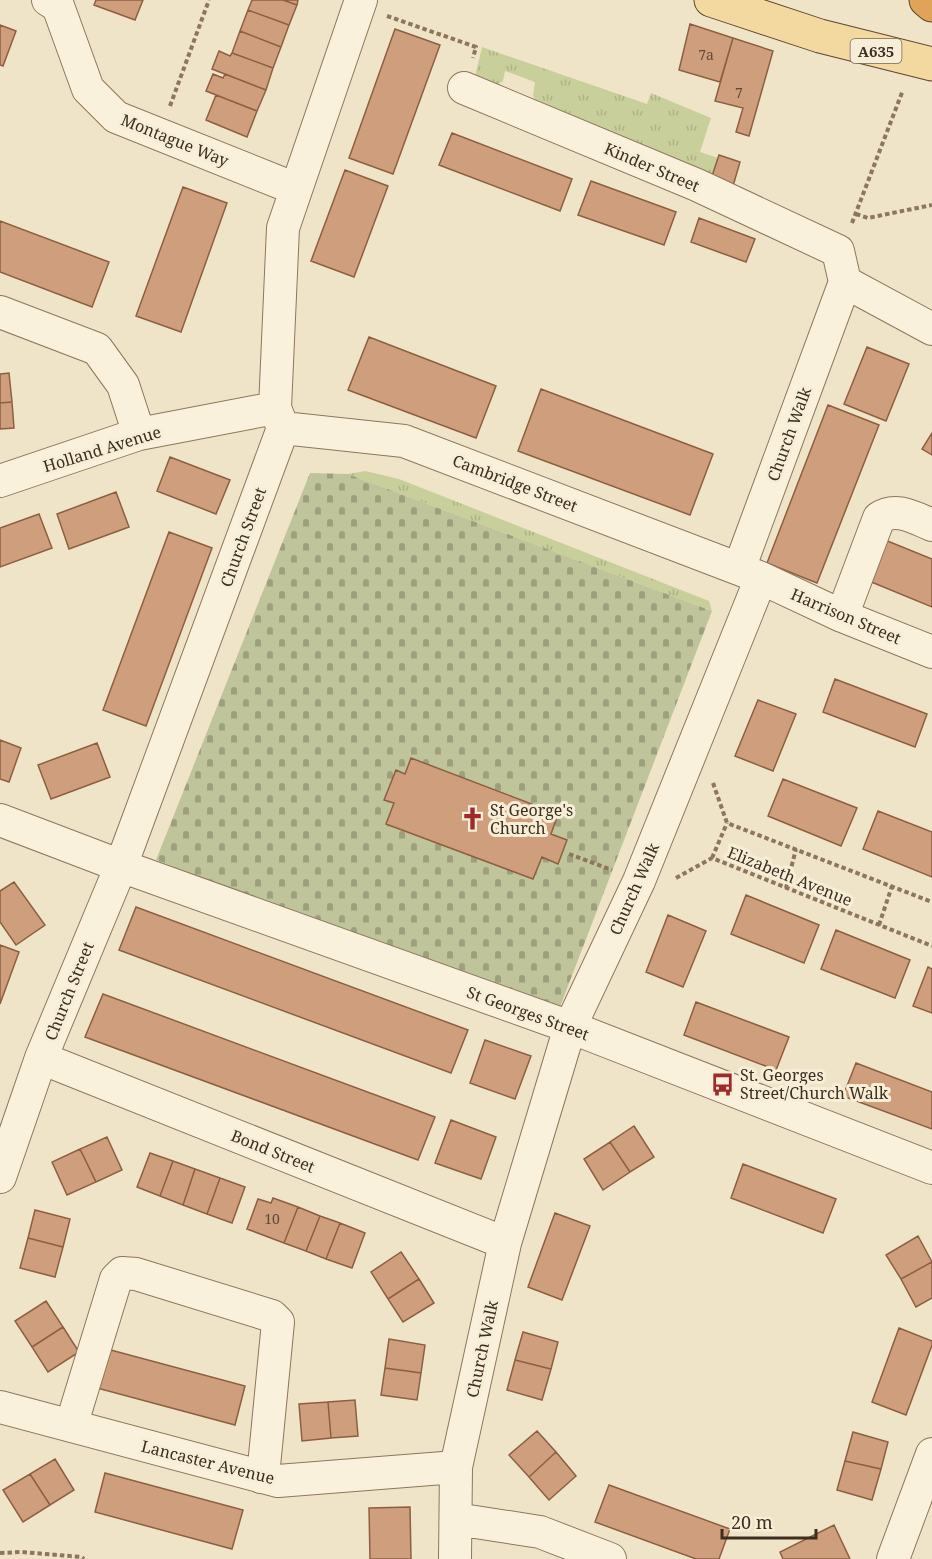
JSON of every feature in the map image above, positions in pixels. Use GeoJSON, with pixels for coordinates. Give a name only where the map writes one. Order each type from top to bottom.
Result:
{"type":"FeatureCollection","features":[{"type":"Feature","properties":{"kind":"highway"},"geometry":{"type":"LineString","coordinates":[[926,0],[932,5]]}},
{"type":"Feature","properties":{"kind":"main road","name":"A635"},"geometry":{"type":"LineString","coordinates":[[711,0],[820,36],[919,74]]}},
{"type":"Feature","properties":{"kind":"street","name":"Montague Way"},"geometry":{"type":"LineString","coordinates":[[48,0],[58,6],[88,89],[116,117],[296,189]]}},
{"type":"Feature","properties":{"kind":"street","name":"Church Street"},"geometry":{"type":"LineString","coordinates":[[0,1177],[41,1058],[121,866],[279,418],[283,228],[360,3]]}},
{"type":"Feature","properties":{"kind":"street","name":"Kinder Street"},"geometry":{"type":"LineString","coordinates":[[464,88],[697,185],[838,251],[845,282]]}},
{"type":"Feature","properties":{"kind":"street"},"geometry":{"type":"LineString","coordinates":[[845,282],[932,329]]}},
{"type":"Feature","properties":{"kind":"street","name":"Church Walk"},"geometry":{"type":"LineString","coordinates":[[455,1559],[456,1467],[505,1243],[570,1027],[639,881],[686,765],[845,282]]}},
{"type":"Feature","properties":{"kind":"street"},"geometry":{"type":"LineString","coordinates":[[0,312],[97,349],[123,385],[139,434]]}},
{"type":"Feature","properties":{"kind":"street","name":"Holland Avenue"},"geometry":{"type":"LineString","coordinates":[[0,481],[139,434],[279,418]]}},
{"type":"Feature","properties":{"kind":"street","name":"Cambridge Street"},"geometry":{"type":"LineString","coordinates":[[279,418],[405,441],[750,574]]}},
{"type":"Feature","properties":{"kind":"street"},"geometry":{"type":"LineString","coordinates":[[842,616],[879,518],[894,512],[932,525]]}},
{"type":"Feature","properties":{"kind":"street","name":"Harrison Street"},"geometry":{"type":"LineString","coordinates":[[750,574],[842,616],[932,652]]}},
{"type":"Feature","properties":{"kind":"street","name":"St Georges Street"},"geometry":{"type":"LineString","coordinates":[[0,820],[121,866],[570,1027],[932,1168]]}},
{"type":"Feature","properties":{"kind":"street","name":"Bond Street"},"geometry":{"type":"LineString","coordinates":[[41,1058],[505,1243]]}},
{"type":"Feature","properties":{"kind":"street"},"geometry":{"type":"LineString","coordinates":[[71,1426],[116,1280],[122,1273],[136,1274],[273,1316],[278,1322],[261,1477]]}},
{"type":"Feature","properties":{"kind":"street","name":"Lancaster Avenue"},"geometry":{"type":"LineString","coordinates":[[0,1407],[278,1481],[456,1467]]}},
{"type":"Feature","properties":{"kind":"street"},"geometry":{"type":"LineString","coordinates":[[893,1559],[932,1454]]}},
{"type":"Feature","properties":{"kind":"street"},"geometry":{"type":"LineString","coordinates":[[456,1519],[540,1532],[610,1559]]}},
{"type":"Feature","properties":{"kind":"path"},"geometry":{"type":"LineString","coordinates":[[159,135],[209,0]]}},
{"type":"Feature","properties":{"kind":"path"},"geometry":{"type":"LineString","coordinates":[[360,3],[476,46],[464,88]]}},
{"type":"Feature","properties":{"kind":"path"},"geometry":{"type":"LineString","coordinates":[[919,74],[857,213],[868,218],[932,205]]}},
{"type":"Feature","properties":{"kind":"path"},"geometry":{"type":"LineString","coordinates":[[686,765],[712,779],[727,823],[712,858]]}},
{"type":"Feature","properties":{"kind":"path"},"geometry":{"type":"LineString","coordinates":[[727,823],[932,902]]}},
{"type":"Feature","properties":{"kind":"path"},"geometry":{"type":"LineString","coordinates":[[786,888],[796,849]]}},
{"type":"Feature","properties":{"kind":"path","name":"Elizabeth Avenue"},"geometry":{"type":"LineString","coordinates":[[569,854],[639,881],[669,882],[712,858],[932,946]]}},
{"type":"Feature","properties":{"kind":"path"},"geometry":{"type":"LineString","coordinates":[[879,925],[891,886]]}},
{"type":"Feature","properties":{"kind":"path"},"geometry":{"type":"LineString","coordinates":[[0,1553],[22,1552],[84,1559]]}},
{"type":"Feature","properties":{"kind":"green space"},"geometry":{"type":"Polygon","coordinates":[[[482,47],[647,104],[651,93],[711,118],[700,152],[718,158],[711,179],[540,108],[533,96],[535,82],[505,71],[503,81],[491,89],[473,85],[482,47]]]}},
{"type":"Feature","properties":{"kind":"green space"},"geometry":{"type":"Polygon","coordinates":[[[365,471],[399,479],[709,601],[712,611],[348,474],[365,471]]]}},
{"type":"Feature","properties":{"kind":"green space"},"geometry":{"type":"Polygon","coordinates":[[[310,473],[348,474],[712,611],[558,1012],[156,860],[310,473]]]}},
{"type":"Feature","properties":{"kind":"building"},"geometry":{"type":"Polygon","coordinates":[[[96,0],[143,0],[135,20],[94,5],[96,0]]]}},
{"type":"Feature","properties":{"kind":"building"},"geometry":{"type":"Polygon","coordinates":[[[252,0],[283,0],[297,5],[289,25],[248,10],[252,0]]]}},
{"type":"Feature","properties":{"kind":"building"},"geometry":{"type":"Polygon","coordinates":[[[283,0],[298,0],[297,5],[283,0]]]}},
{"type":"Feature","properties":{"kind":"building"},"geometry":{"type":"Polygon","coordinates":[[[248,10],[289,25],[281,47],[240,31],[248,10]]]}},
{"type":"Feature","properties":{"kind":"building"},"geometry":{"type":"Polygon","coordinates":[[[690,24],[733,38],[720,82],[679,70],[690,24]]]}},
{"type":"Feature","properties":{"kind":"building"},"geometry":{"type":"Polygon","coordinates":[[[0,25],[16,31],[3,66],[0,65],[0,25]]]}},
{"type":"Feature","properties":{"kind":"building"},"geometry":{"type":"Polygon","coordinates":[[[395,29],[440,45],[393,174],[349,158],[395,29]]]}},
{"type":"Feature","properties":{"kind":"building"},"geometry":{"type":"Polygon","coordinates":[[[240,31],[281,47],[273,68],[232,53],[240,31]]]}},
{"type":"Feature","properties":{"kind":"building"},"geometry":{"type":"Polygon","coordinates":[[[733,38],[773,51],[749,136],[736,132],[743,108],[715,101],[733,38]]]}},
{"type":"Feature","properties":{"kind":"building"},"geometry":{"type":"Polygon","coordinates":[[[219,51],[230,56],[232,53],[273,68],[266,90],[212,69],[219,51]]]}},
{"type":"Feature","properties":{"kind":"building"},"geometry":{"type":"Polygon","coordinates":[[[213,74],[223,78],[225,74],[266,90],[257,111],[206,91],[213,74]]]}},
{"type":"Feature","properties":{"kind":"building"},"geometry":{"type":"Polygon","coordinates":[[[216,95],[257,111],[247,137],[206,120],[216,95]]]}},
{"type":"Feature","properties":{"kind":"building"},"geometry":{"type":"Polygon","coordinates":[[[452,133],[572,179],[560,211],[439,165],[452,133]]]}},
{"type":"Feature","properties":{"kind":"building"},"geometry":{"type":"Polygon","coordinates":[[[719,155],[740,162],[733,186],[711,179],[719,155]]]}},
{"type":"Feature","properties":{"kind":"building"},"geometry":{"type":"Polygon","coordinates":[[[345,170],[388,186],[354,277],[311,261],[345,170]]]}},
{"type":"Feature","properties":{"kind":"building"},"geometry":{"type":"Polygon","coordinates":[[[591,181],[676,212],[664,245],[578,215],[591,181]]]}},
{"type":"Feature","properties":{"kind":"building"},"geometry":{"type":"Polygon","coordinates":[[[183,187],[227,203],[181,332],[136,316],[183,187]]]}},
{"type":"Feature","properties":{"kind":"building"},"geometry":{"type":"Polygon","coordinates":[[[699,218],[755,239],[746,262],[691,242],[699,218]]]}},
{"type":"Feature","properties":{"kind":"building"},"geometry":{"type":"Polygon","coordinates":[[[0,221],[109,262],[92,307],[0,272],[0,221]]]}},
{"type":"Feature","properties":{"kind":"building"},"geometry":{"type":"Polygon","coordinates":[[[369,337],[496,386],[476,438],[348,390],[369,337]]]}},
{"type":"Feature","properties":{"kind":"building"},"geometry":{"type":"Polygon","coordinates":[[[867,347],[909,364],[886,421],[844,404],[867,347]]]}},
{"type":"Feature","properties":{"kind":"building"},"geometry":{"type":"Polygon","coordinates":[[[9,373],[12,402],[0,403],[0,374],[9,373]]]}},
{"type":"Feature","properties":{"kind":"building"},"geometry":{"type":"Polygon","coordinates":[[[541,389],[713,454],[690,515],[518,451],[541,389]]]}},
{"type":"Feature","properties":{"kind":"building"},"geometry":{"type":"Polygon","coordinates":[[[12,402],[14,428],[0,429],[0,403],[12,402]]]}},
{"type":"Feature","properties":{"kind":"building"},"geometry":{"type":"Polygon","coordinates":[[[828,405],[879,425],[817,583],[767,563],[828,405]]]}},
{"type":"Feature","properties":{"kind":"building"},"geometry":{"type":"Polygon","coordinates":[[[932,433],[932,455],[922,449],[932,433]]]}},
{"type":"Feature","properties":{"kind":"building"},"geometry":{"type":"Polygon","coordinates":[[[170,457],[230,480],[216,514],[157,491],[170,457]]]}},
{"type":"Feature","properties":{"kind":"building"},"geometry":{"type":"Polygon","coordinates":[[[116,492],[129,527],[69,549],[57,514],[116,492]]]}},
{"type":"Feature","properties":{"kind":"building"},"geometry":{"type":"Polygon","coordinates":[[[39,514],[52,548],[0,567],[0,528],[39,514]]]}},
{"type":"Feature","properties":{"kind":"building"},"geometry":{"type":"Polygon","coordinates":[[[169,532],[212,548],[146,726],[103,710],[169,532]]]}},
{"type":"Feature","properties":{"kind":"building"},"geometry":{"type":"Polygon","coordinates":[[[885,540],[932,559],[932,607],[869,581],[885,540]]]}},
{"type":"Feature","properties":{"kind":"building"},"geometry":{"type":"Polygon","coordinates":[[[835,679],[927,714],[915,747],[823,712],[835,679]]]}},
{"type":"Feature","properties":{"kind":"building"},"geometry":{"type":"Polygon","coordinates":[[[758,700],[796,714],[773,771],[735,756],[758,700]]]}},
{"type":"Feature","properties":{"kind":"building"},"geometry":{"type":"Polygon","coordinates":[[[0,740],[21,748],[9,782],[0,779],[0,740]]]}},
{"type":"Feature","properties":{"kind":"building"},"geometry":{"type":"Polygon","coordinates":[[[97,743],[110,777],[51,799],[38,765],[97,743]]]}},
{"type":"Feature","properties":{"kind":"building","name":"St George's Church"},"geometry":{"type":"Polygon","coordinates":[[[411,758],[558,814],[551,834],[567,840],[558,864],[542,857],[533,879],[386,824],[394,803],[384,800],[396,770],[405,774],[411,758]]]}},
{"type":"Feature","properties":{"kind":"building"},"geometry":{"type":"Polygon","coordinates":[[[783,779],[857,808],[841,846],[768,816],[783,779]]]}},
{"type":"Feature","properties":{"kind":"building"},"geometry":{"type":"Polygon","coordinates":[[[878,811],[932,832],[932,877],[863,849],[878,811]]]}},
{"type":"Feature","properties":{"kind":"building"},"geometry":{"type":"Polygon","coordinates":[[[14,882],[45,925],[16,945],[0,922],[0,891],[14,882]]]}},
{"type":"Feature","properties":{"kind":"building"},"geometry":{"type":"Polygon","coordinates":[[[746,895],[819,925],[804,963],[731,934],[746,895]]]}},
{"type":"Feature","properties":{"kind":"building"},"geometry":{"type":"Polygon","coordinates":[[[136,907],[468,1030],[451,1073],[119,950],[136,907]]]}},
{"type":"Feature","properties":{"kind":"building"},"geometry":{"type":"Polygon","coordinates":[[[668,915],[706,931],[683,987],[646,972],[668,915]]]}},
{"type":"Feature","properties":{"kind":"building"},"geometry":{"type":"Polygon","coordinates":[[[836,930],[910,960],[895,998],[821,969],[836,930]]]}},
{"type":"Feature","properties":{"kind":"building"},"geometry":{"type":"Polygon","coordinates":[[[0,945],[19,952],[0,1004],[0,945]]]}},
{"type":"Feature","properties":{"kind":"building"},"geometry":{"type":"Polygon","coordinates":[[[928,967],[932,969],[932,1013],[913,1006],[928,967]]]}},
{"type":"Feature","properties":{"kind":"building"},"geometry":{"type":"Polygon","coordinates":[[[103,994],[435,1117],[418,1160],[85,1037],[103,994]]]}},
{"type":"Feature","properties":{"kind":"building"},"geometry":{"type":"Polygon","coordinates":[[[696,1002],[789,1037],[776,1070],[684,1035],[696,1002]]]}},
{"type":"Feature","properties":{"kind":"building"},"geometry":{"type":"Polygon","coordinates":[[[485,1040],[531,1056],[515,1099],[470,1083],[485,1040]]]}},
{"type":"Feature","properties":{"kind":"building"},"geometry":{"type":"Polygon","coordinates":[[[856,1063],[932,1092],[932,1129],[843,1096],[856,1063]]]}},
{"type":"Feature","properties":{"kind":"building"},"geometry":{"type":"Polygon","coordinates":[[[451,1120],[496,1137],[481,1179],[435,1163],[451,1120]]]}},
{"type":"Feature","properties":{"kind":"building"},"geometry":{"type":"Polygon","coordinates":[[[634,1126],[654,1157],[630,1172],[610,1142],[634,1126]]]}},
{"type":"Feature","properties":{"kind":"building"},"geometry":{"type":"Polygon","coordinates":[[[107,1137],[122,1170],[96,1182],[80,1149],[107,1137]]]}},
{"type":"Feature","properties":{"kind":"building"},"geometry":{"type":"Polygon","coordinates":[[[610,1142],[630,1172],[603,1190],[584,1159],[610,1142]]]}},
{"type":"Feature","properties":{"kind":"building"},"geometry":{"type":"Polygon","coordinates":[[[80,1149],[96,1182],[67,1195],[52,1162],[80,1149]]]}},
{"type":"Feature","properties":{"kind":"building"},"geometry":{"type":"Polygon","coordinates":[[[150,1153],[173,1161],[160,1196],[137,1187],[150,1153]]]}},
{"type":"Feature","properties":{"kind":"building"},"geometry":{"type":"Polygon","coordinates":[[[173,1161],[195,1169],[183,1205],[160,1196],[173,1161]]]}},
{"type":"Feature","properties":{"kind":"building"},"geometry":{"type":"Polygon","coordinates":[[[743,1164],[836,1199],[823,1233],[731,1198],[743,1164]]]}},
{"type":"Feature","properties":{"kind":"building"},"geometry":{"type":"Polygon","coordinates":[[[195,1169],[220,1178],[207,1214],[183,1205],[195,1169]]]}},
{"type":"Feature","properties":{"kind":"building"},"geometry":{"type":"Polygon","coordinates":[[[220,1178],[245,1187],[232,1223],[207,1214],[220,1178]]]}},
{"type":"Feature","properties":{"kind":"building"},"geometry":{"type":"Polygon","coordinates":[[[273,1198],[298,1207],[284,1243],[247,1229],[258,1199],[271,1203],[273,1198]]]}},
{"type":"Feature","properties":{"kind":"building"},"geometry":{"type":"Polygon","coordinates":[[[298,1207],[320,1216],[306,1251],[284,1243],[298,1207]]]}},
{"type":"Feature","properties":{"kind":"building"},"geometry":{"type":"Polygon","coordinates":[[[35,1210],[70,1219],[63,1247],[28,1238],[35,1210]]]}},
{"type":"Feature","properties":{"kind":"building"},"geometry":{"type":"Polygon","coordinates":[[[555,1213],[590,1226],[562,1300],[528,1287],[555,1213]]]}},
{"type":"Feature","properties":{"kind":"building"},"geometry":{"type":"Polygon","coordinates":[[[320,1216],[340,1223],[326,1259],[306,1251],[320,1216]]]}},
{"type":"Feature","properties":{"kind":"building"},"geometry":{"type":"Polygon","coordinates":[[[340,1223],[365,1233],[352,1268],[326,1259],[340,1223]]]}},
{"type":"Feature","properties":{"kind":"building"},"geometry":{"type":"Polygon","coordinates":[[[918,1236],[932,1262],[901,1279],[886,1255],[918,1236]]]}},
{"type":"Feature","properties":{"kind":"building"},"geometry":{"type":"Polygon","coordinates":[[[28,1238],[63,1247],[55,1277],[20,1268],[28,1238]]]}},
{"type":"Feature","properties":{"kind":"building"},"geometry":{"type":"Polygon","coordinates":[[[401,1252],[419,1279],[388,1299],[371,1272],[401,1252]]]}},
{"type":"Feature","properties":{"kind":"building"},"geometry":{"type":"Polygon","coordinates":[[[932,1262],[932,1298],[916,1307],[901,1279],[932,1262]]]}},
{"type":"Feature","properties":{"kind":"building"},"geometry":{"type":"Polygon","coordinates":[[[419,1279],[434,1303],[403,1322],[388,1299],[419,1279]]]}},
{"type":"Feature","properties":{"kind":"building"},"geometry":{"type":"Polygon","coordinates":[[[46,1301],[63,1327],[32,1347],[15,1321],[46,1301]]]}},
{"type":"Feature","properties":{"kind":"building"},"geometry":{"type":"Polygon","coordinates":[[[63,1327],[79,1352],[48,1372],[32,1347],[63,1327]]]}},
{"type":"Feature","properties":{"kind":"building"},"geometry":{"type":"Polygon","coordinates":[[[899,1328],[932,1341],[906,1415],[872,1402],[899,1328]]]}},
{"type":"Feature","properties":{"kind":"building"},"geometry":{"type":"Polygon","coordinates":[[[523,1332],[558,1342],[551,1369],[515,1360],[523,1332]]]}},
{"type":"Feature","properties":{"kind":"building"},"geometry":{"type":"Polygon","coordinates":[[[389,1339],[425,1345],[421,1373],[385,1368],[389,1339]]]}},
{"type":"Feature","properties":{"kind":"building"},"geometry":{"type":"Polygon","coordinates":[[[107,1349],[245,1386],[235,1425],[97,1388],[107,1349]]]}},
{"type":"Feature","properties":{"kind":"building"},"geometry":{"type":"Polygon","coordinates":[[[515,1360],[551,1369],[542,1400],[507,1390],[515,1360]]]}},
{"type":"Feature","properties":{"kind":"building"},"geometry":{"type":"Polygon","coordinates":[[[385,1368],[421,1373],[417,1400],[381,1395],[385,1368]]]}},
{"type":"Feature","properties":{"kind":"building"},"geometry":{"type":"Polygon","coordinates":[[[355,1400],[358,1436],[331,1438],[328,1402],[355,1400]]]}},
{"type":"Feature","properties":{"kind":"building"},"geometry":{"type":"Polygon","coordinates":[[[328,1402],[331,1438],[302,1441],[299,1404],[328,1402]]]}},
{"type":"Feature","properties":{"kind":"building"},"geometry":{"type":"Polygon","coordinates":[[[537,1431],[556,1452],[529,1477],[509,1455],[537,1431]]]}},
{"type":"Feature","properties":{"kind":"building"},"geometry":{"type":"Polygon","coordinates":[[[853,1432],[888,1442],[881,1469],[845,1461],[853,1432]]]}},
{"type":"Feature","properties":{"kind":"building"},"geometry":{"type":"Polygon","coordinates":[[[556,1452],[576,1476],[549,1500],[529,1477],[556,1452]]]}},
{"type":"Feature","properties":{"kind":"building"},"geometry":{"type":"Polygon","coordinates":[[[55,1459],[74,1490],[50,1505],[30,1474],[55,1459]]]}},
{"type":"Feature","properties":{"kind":"building"},"geometry":{"type":"Polygon","coordinates":[[[845,1461],[881,1469],[872,1500],[837,1490],[845,1461]]]}},
{"type":"Feature","properties":{"kind":"building"},"geometry":{"type":"Polygon","coordinates":[[[105,1473],[243,1510],[232,1549],[95,1512],[105,1473]]]}},
{"type":"Feature","properties":{"kind":"building"},"geometry":{"type":"Polygon","coordinates":[[[30,1474],[50,1505],[23,1522],[3,1490],[30,1474]]]}},
{"type":"Feature","properties":{"kind":"building"},"geometry":{"type":"Polygon","coordinates":[[[609,1485],[730,1529],[719,1559],[696,1559],[595,1522],[609,1485]]]}},
{"type":"Feature","properties":{"kind":"building"},"geometry":{"type":"Polygon","coordinates":[[[410,1507],[411,1559],[370,1559],[369,1508],[410,1507]]]}},
{"type":"Feature","properties":{"kind":"building"},"geometry":{"type":"Polygon","coordinates":[[[834,1525],[850,1559],[783,1559],[780,1552],[834,1525]]]}},
{"type":"Feature","properties":{"kind":"place","name":"St George's Church"},"geometry":{"type":"Point","coordinates":[472,819]}},
{"type":"Feature","properties":{"kind":"place","name":"St. Georges Street/Church Walk"},"geometry":{"type":"Point","coordinates":[722,1084]}}]}
